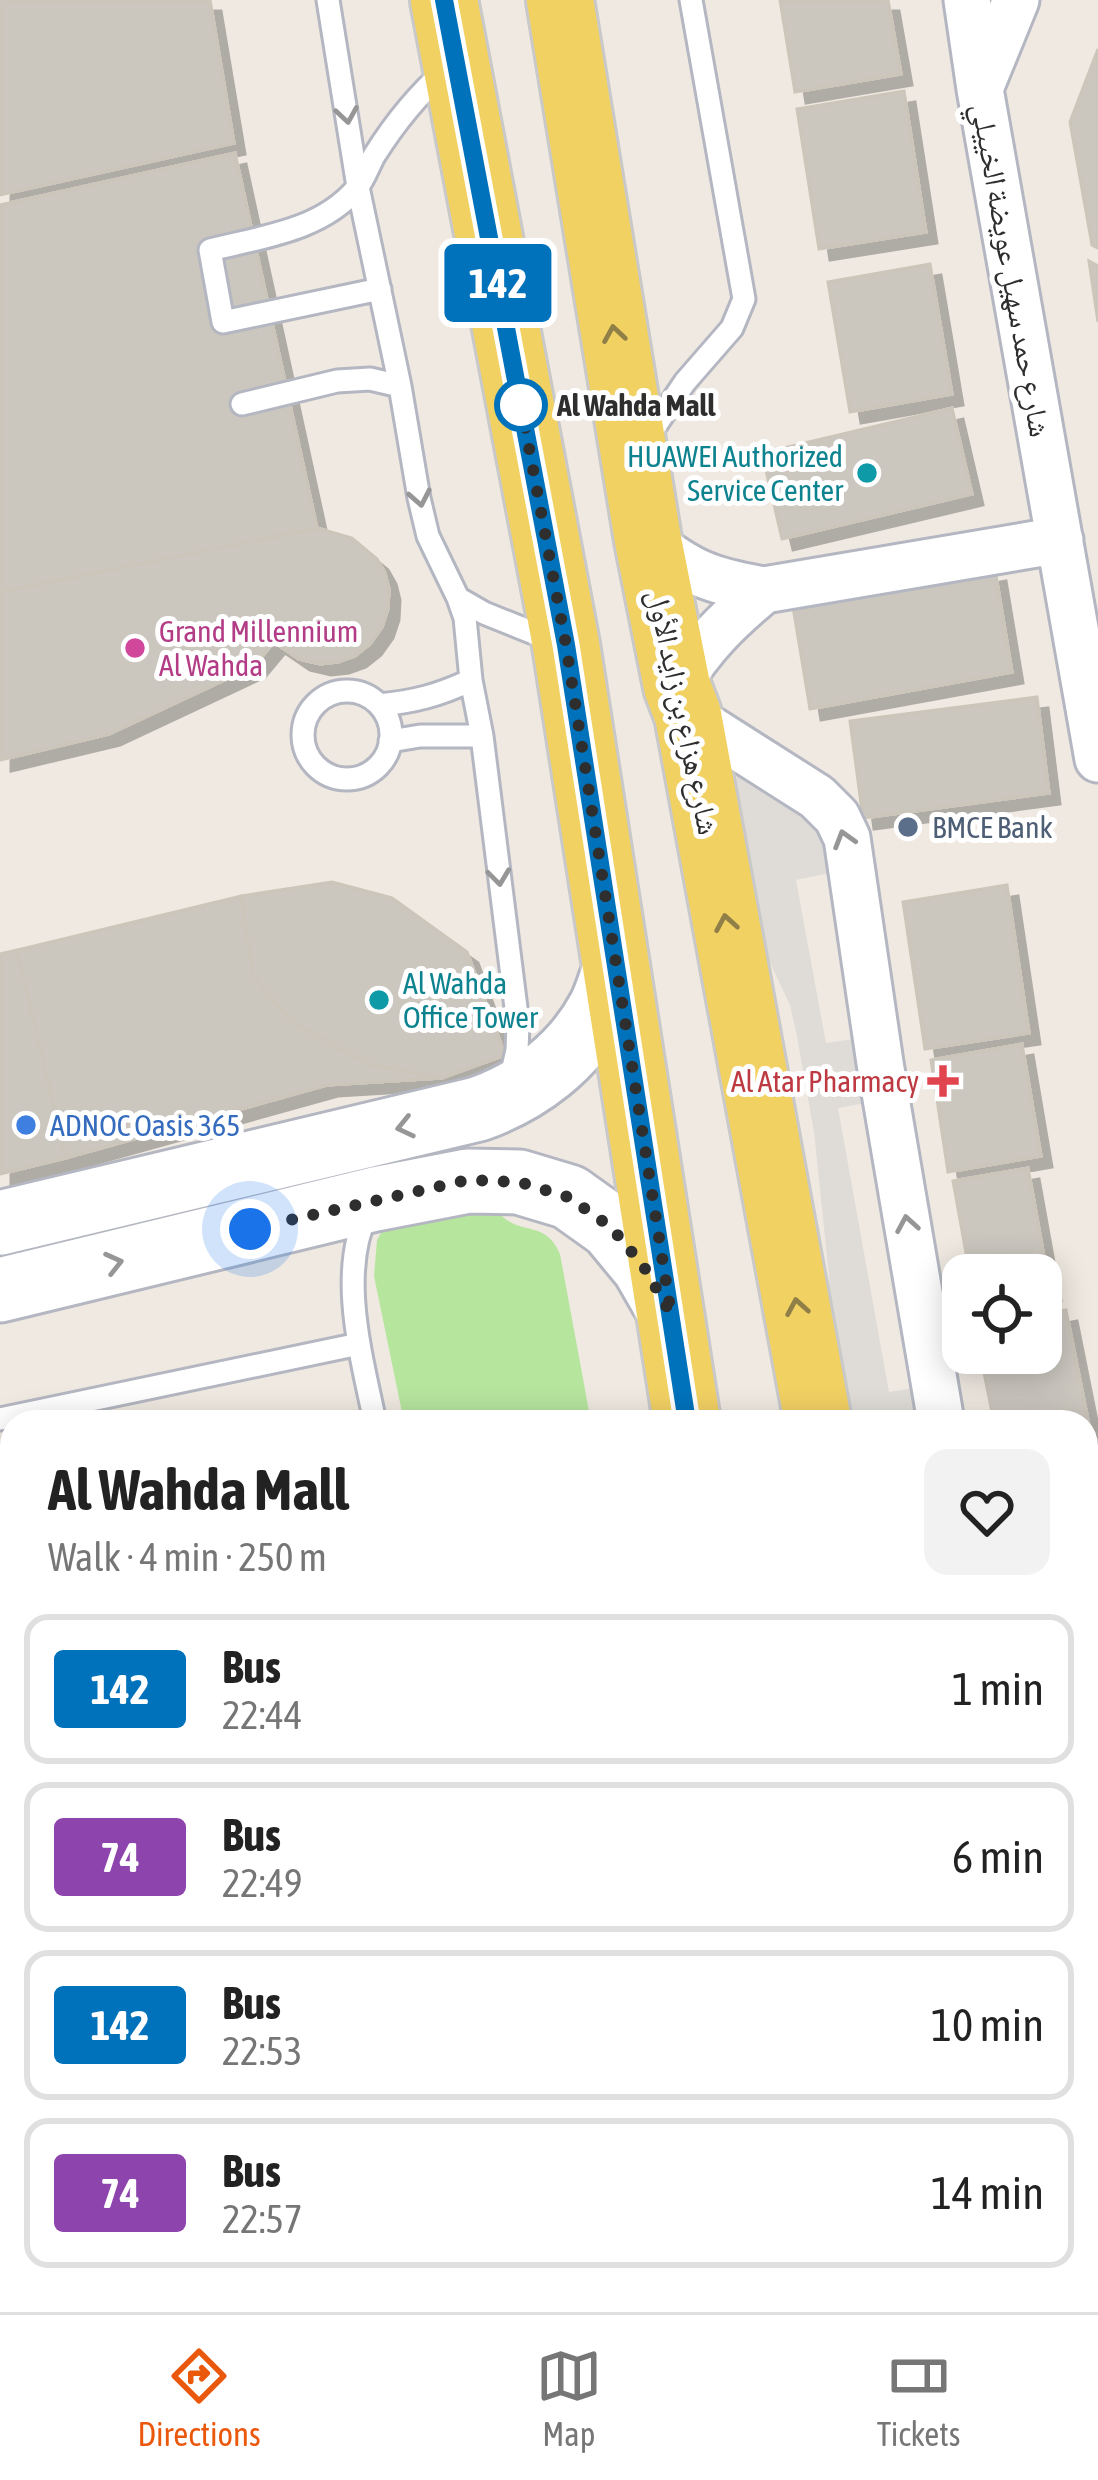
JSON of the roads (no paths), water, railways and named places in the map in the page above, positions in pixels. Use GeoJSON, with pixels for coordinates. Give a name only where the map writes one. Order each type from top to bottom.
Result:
{"type":"FeatureCollection","features":[{"type":"Feature","properties":{"kind":"main road","name":"شارع هزاع بن زايد الأول"},"geometry":{"type":"LineString","coordinates":[[560,0],[648,540],[816,1410]]}},
{"type":"Feature","properties":{"kind":"main road"},"geometry":{"type":"LineString","coordinates":[[450,30],[566,645],[685,1410]]}},
{"type":"Feature","properties":{"kind":"street","name":"شارع حمد سهيل عويضة الخييلي"},"geometry":{"type":"LineString","coordinates":[[967,0],[1098,759]]}},
{"type":"Feature","properties":{"kind":"street"},"geometry":{"type":"LineString","coordinates":[[980,89],[1016,0]]}},
{"type":"Feature","properties":{"kind":"street"},"geometry":{"type":"LineString","coordinates":[[648,540],[685,568],[725,583],[764,590],[1060,541]]}},
{"type":"Feature","properties":{"kind":"street"},"geometry":{"type":"LineString","coordinates":[[764,590],[699,651],[682,700],[817,797],[837,817],[848,838],[880,1063],[939,1410]]}},
{"type":"Feature","properties":{"kind":"street"},"geometry":{"type":"LineString","coordinates":[[0,1223],[501,1101],[541,1078],[575,1046],[601,1007],[616,964]]}},
{"type":"Feature","properties":{"kind":"street"},"geometry":{"type":"LineString","coordinates":[[0,1290],[467,1180],[519,1182],[568,1197],[611,1227],[644,1267],[671,1314]]}},
{"type":"Feature","properties":{"kind":"lane"},"geometry":{"type":"LineString","coordinates":[[328,0],[358,187],[428,536],[465,618],[518,1024],[512,1076],[501,1101]]}},
{"type":"Feature","properties":{"kind":"lane"},"geometry":{"type":"LineString","coordinates":[[634,458],[685,382],[731,328],[744,299],[691,0]]}},
{"type":"Feature","properties":{"kind":"lane"},"geometry":{"type":"LineString","coordinates":[[380,289],[223,322],[210,250],[300,228],[333,211],[358,187],[400,118],[432,82],[450,30]]}},
{"type":"Feature","properties":{"kind":"lane"},"geometry":{"type":"LineString","coordinates":[[242,404],[338,381],[370,379],[400,386]]}},
{"type":"Feature","properties":{"kind":"lane"},"geometry":{"type":"LineString","coordinates":[[458,598],[524,632],[566,645]]}},
{"type":"Feature","properties":{"kind":"lane"},"geometry":{"type":"LineString","coordinates":[[379,705],[442,694],[471,680]]}},
{"type":"Feature","properties":{"kind":"lane"},"geometry":{"type":"LineString","coordinates":[[341,692],[355,692],[379,705],[390,728],[390,741],[387,754],[368,775],[340,779],[316,767],[303,742],[308,715],[316,704],[341,692]]}},
{"type":"Feature","properties":{"kind":"lane"},"geometry":{"type":"LineString","coordinates":[[390,741],[482,736]]}},
{"type":"Feature","properties":{"kind":"lane"},"geometry":{"type":"LineString","coordinates":[[373,1410],[359,1344],[354,1257],[375,1199]]}},
{"type":"Feature","properties":{"kind":"lane"},"geometry":{"type":"LineString","coordinates":[[39,1410],[359,1344]]}},
{"type":"Feature","properties":{"kind":"place","name":"Al Wahda Mall"},"geometry":{"type":"Point","coordinates":[521,405]}},
{"type":"Feature","properties":{"kind":"place","name":"HUAWEI Authorized Service Center"},"geometry":{"type":"Point","coordinates":[867,473]}},
{"type":"Feature","properties":{"kind":"place","name":"Grand Millennium Al Wahda"},"geometry":{"type":"Point","coordinates":[135,648]}},
{"type":"Feature","properties":{"kind":"place","name":"BMCE Bank"},"geometry":{"type":"Point","coordinates":[908,827]}},
{"type":"Feature","properties":{"kind":"place","name":"Al Wahda Office Tower"},"geometry":{"type":"Point","coordinates":[379,1000]}},
{"type":"Feature","properties":{"kind":"place","name":"Al Atar Pharmacy"},"geometry":{"type":"Point","coordinates":[943,1081]}},
{"type":"Feature","properties":{"kind":"place","name":"ADNOC Oasis 365"},"geometry":{"type":"Point","coordinates":[26,1125]}}]}
